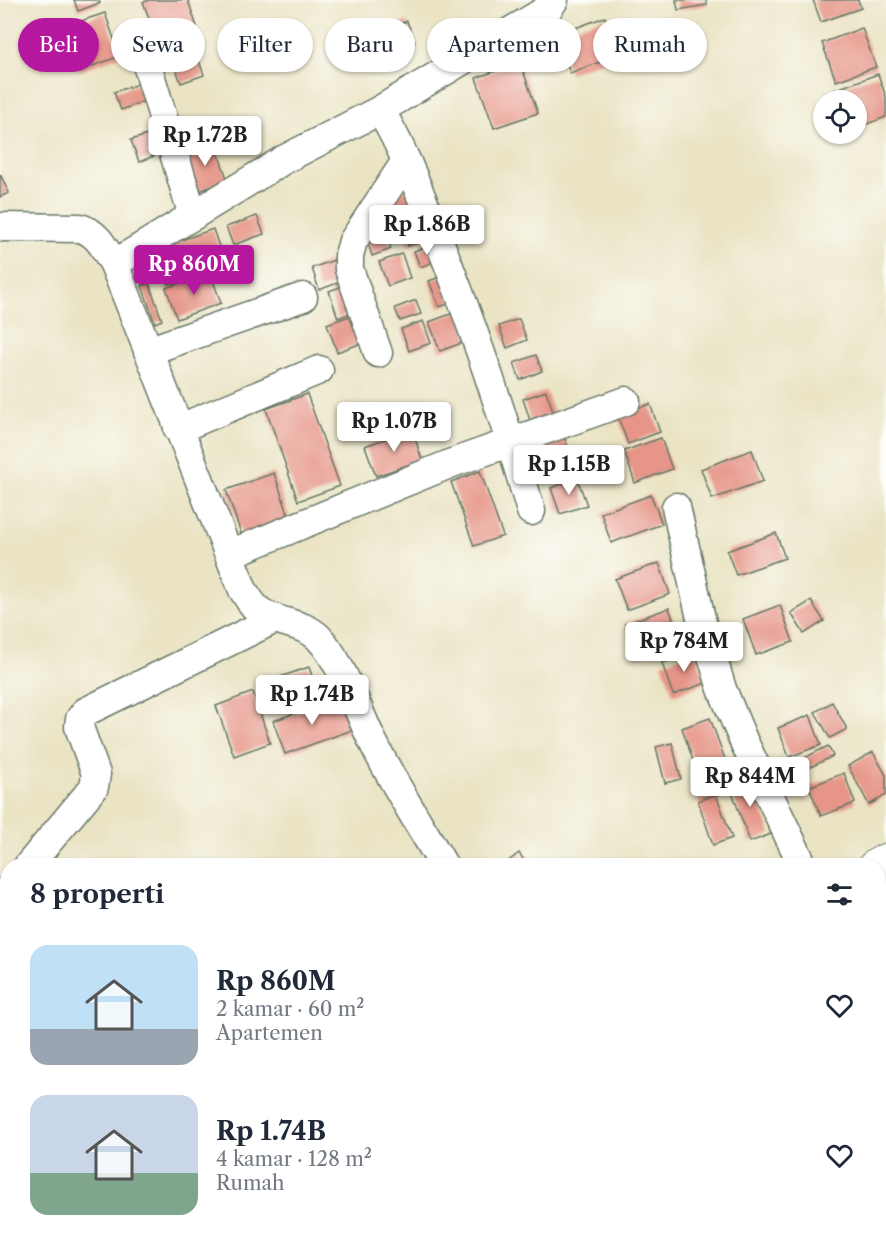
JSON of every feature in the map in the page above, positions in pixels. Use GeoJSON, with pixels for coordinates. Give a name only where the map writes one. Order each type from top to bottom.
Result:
{"type":"FeatureCollection","features":[{"type":"Feature","properties":{"kind":"street"},"geometry":{"type":"LineString","coordinates":[[114,264],[285,159],[380,110],[548,9],[554,0]]}},
{"type":"Feature","properties":{"kind":"street"},"geometry":{"type":"LineString","coordinates":[[149,72],[193,216]]}},
{"type":"Feature","properties":{"kind":"street"},"geometry":{"type":"LineString","coordinates":[[380,110],[406,160],[457,284],[511,442],[531,511]]}},
{"type":"Feature","properties":{"kind":"street"},"geometry":{"type":"LineString","coordinates":[[378,353],[349,269],[349,255],[353,241],[406,160]]}},
{"type":"Feature","properties":{"kind":"street"},"geometry":{"type":"LineString","coordinates":[[0,227],[80,228],[91,231],[99,240],[114,264],[243,590],[257,609],[275,619],[309,632],[317,637],[327,649],[338,666],[374,743],[439,858]]}},
{"type":"Feature","properties":{"kind":"street"},"geometry":{"type":"LineString","coordinates":[[148,351],[303,297]]}},
{"type":"Feature","properties":{"kind":"street"},"geometry":{"type":"LineString","coordinates":[[178,429],[319,370]]}},
{"type":"Feature","properties":{"kind":"street"},"geometry":{"type":"LineString","coordinates":[[230,554],[441,468],[626,401]]}},
{"type":"Feature","properties":{"kind":"street"},"geometry":{"type":"LineString","coordinates":[[676,507],[702,623],[722,689],[744,742],[800,858]]}},
{"type":"Feature","properties":{"kind":"street"},"geometry":{"type":"LineString","coordinates":[[35,858],[94,787],[96,774],[79,727],[80,719],[86,712],[275,619]]}},
{"type":"Feature","properties":{"kind":"building"},"geometry":{"type":"Polygon","coordinates":[[[74,0],[99,0],[100,3],[78,11],[74,0]]]}},
{"type":"Feature","properties":{"kind":"building"},"geometry":{"type":"Polygon","coordinates":[[[188,0],[194,18],[149,18],[143,2],[188,0]]]}},
{"type":"Feature","properties":{"kind":"building"},"geometry":{"type":"Polygon","coordinates":[[[676,0],[706,0],[707,5],[678,10],[676,0]]]}},
{"type":"Feature","properties":{"kind":"building"},"geometry":{"type":"Polygon","coordinates":[[[813,0],[858,0],[861,8],[821,22],[813,0]]]}},
{"type":"Feature","properties":{"kind":"building"},"geometry":{"type":"Polygon","coordinates":[[[105,13],[111,30],[111,59],[99,64],[99,18],[90,18],[105,13]]]}},
{"type":"Feature","properties":{"kind":"building"},"geometry":{"type":"Polygon","coordinates":[[[593,21],[593,65],[581,69],[581,26],[593,21]]]}},
{"type":"Feature","properties":{"kind":"building"},"geometry":{"type":"Polygon","coordinates":[[[862,28],[876,67],[836,81],[822,43],[862,28]]]}},
{"type":"Feature","properties":{"kind":"building"},"geometry":{"type":"Polygon","coordinates":[[[177,72],[203,72],[204,75],[181,83],[177,72]]]}},
{"type":"Feature","properties":{"kind":"building"},"geometry":{"type":"Polygon","coordinates":[[[492,72],[524,72],[538,113],[494,128],[476,78],[492,72]]]}},
{"type":"Feature","properties":{"kind":"building"},"geometry":{"type":"Polygon","coordinates":[[[878,74],[886,97],[886,117],[867,124],[867,90],[834,90],[878,74]]]}},
{"type":"Feature","properties":{"kind":"building"},"geometry":{"type":"Polygon","coordinates":[[[141,83],[147,100],[121,110],[114,92],[141,83]]]}},
{"type":"Feature","properties":{"kind":"building"},"geometry":{"type":"Polygon","coordinates":[[[147,135],[154,156],[139,162],[131,140],[147,135]]]}},
{"type":"Feature","properties":{"kind":"building"},"geometry":{"type":"Polygon","coordinates":[[[214,142],[228,181],[196,192],[183,153],[214,142]]]}},
{"type":"Feature","properties":{"kind":"building"},"geometry":{"type":"Polygon","coordinates":[[[0,174],[9,193],[0,197],[0,174]]]}},
{"type":"Feature","properties":{"kind":"building"},"geometry":{"type":"Polygon","coordinates":[[[412,187],[421,213],[395,223],[386,197],[412,187]]]}},
{"type":"Feature","properties":{"kind":"building"},"geometry":{"type":"Polygon","coordinates":[[[257,216],[264,234],[233,245],[226,227],[257,216]]]}},
{"type":"Feature","properties":{"kind":"building"},"geometry":{"type":"Polygon","coordinates":[[[426,221],[431,238],[408,246],[402,230],[426,221]]]}},
{"type":"Feature","properties":{"kind":"building"},"geometry":{"type":"Polygon","coordinates":[[[213,229],[225,264],[169,284],[156,249],[213,229]]]}},
{"type":"Feature","properties":{"kind":"building"},"geometry":{"type":"Polygon","coordinates":[[[386,233],[391,249],[372,256],[367,240],[386,233]]]}},
{"type":"Feature","properties":{"kind":"building"},"geometry":{"type":"Polygon","coordinates":[[[434,245],[439,260],[420,267],[414,251],[434,245]]]}},
{"type":"Feature","properties":{"kind":"building"},"geometry":{"type":"Polygon","coordinates":[[[402,254],[410,278],[388,286],[379,262],[402,254]]]}},
{"type":"Feature","properties":{"kind":"building"},"geometry":{"type":"Polygon","coordinates":[[[337,259],[345,280],[319,290],[312,268],[337,259]]]}},
{"type":"Feature","properties":{"kind":"building"},"geometry":{"type":"Polygon","coordinates":[[[210,272],[221,303],[177,319],[166,288],[210,272]]]}},
{"type":"Feature","properties":{"kind":"building"},"geometry":{"type":"Polygon","coordinates":[[[442,276],[451,303],[439,307],[429,281],[442,276]]]}},
{"type":"Feature","properties":{"kind":"building"},"geometry":{"type":"Polygon","coordinates":[[[149,283],[162,320],[155,323],[142,286],[149,283]]]}},
{"type":"Feature","properties":{"kind":"building"},"geometry":{"type":"Polygon","coordinates":[[[351,283],[360,309],[338,318],[329,291],[351,283]]]}},
{"type":"Feature","properties":{"kind":"building"},"geometry":{"type":"Polygon","coordinates":[[[416,300],[421,314],[400,321],[395,308],[416,300]]]}},
{"type":"Feature","properties":{"kind":"building"},"geometry":{"type":"Polygon","coordinates":[[[459,311],[470,340],[440,351],[429,322],[459,311]]]}},
{"type":"Feature","properties":{"kind":"building"},"geometry":{"type":"Polygon","coordinates":[[[358,313],[368,341],[337,352],[327,324],[358,313]]]}},
{"type":"Feature","properties":{"kind":"building"},"geometry":{"type":"Polygon","coordinates":[[[519,319],[527,340],[507,348],[499,326],[519,319]]]}},
{"type":"Feature","properties":{"kind":"building"},"geometry":{"type":"Polygon","coordinates":[[[423,321],[431,343],[409,351],[401,329],[423,321]]]}},
{"type":"Feature","properties":{"kind":"building"},"geometry":{"type":"Polygon","coordinates":[[[536,355],[542,371],[520,380],[514,363],[536,355]]]}},
{"type":"Feature","properties":{"kind":"building"},"geometry":{"type":"Polygon","coordinates":[[[546,391],[554,414],[531,423],[523,399],[546,391]]]}},
{"type":"Feature","properties":{"kind":"building"},"geometry":{"type":"Polygon","coordinates":[[[307,394],[340,486],[298,501],[266,409],[307,394]]]}},
{"type":"Feature","properties":{"kind":"building"},"geometry":{"type":"Polygon","coordinates":[[[650,404],[660,432],[628,444],[617,415],[650,404]]]}},
{"type":"Feature","properties":{"kind":"building"},"geometry":{"type":"Polygon","coordinates":[[[412,429],[422,460],[376,476],[365,446],[412,429]]]}},
{"type":"Feature","properties":{"kind":"building"},"geometry":{"type":"Polygon","coordinates":[[[564,436],[575,467],[543,479],[532,448],[564,436]]]}},
{"type":"Feature","properties":{"kind":"building"},"geometry":{"type":"Polygon","coordinates":[[[661,438],[672,469],[635,483],[624,451],[661,438]]]}},
{"type":"Feature","properties":{"kind":"building"},"geometry":{"type":"Polygon","coordinates":[[[752,450],[763,481],[712,499],[701,469],[752,450]]]}},
{"type":"Feature","properties":{"kind":"building"},"geometry":{"type":"Polygon","coordinates":[[[480,471],[503,536],[474,546],[451,482],[480,471]]]}},
{"type":"Feature","properties":{"kind":"building"},"geometry":{"type":"Polygon","coordinates":[[[274,473],[292,525],[244,542],[226,490],[274,473]]]}},
{"type":"Feature","properties":{"kind":"building"},"geometry":{"type":"Polygon","coordinates":[[[577,478],[587,505],[560,514],[551,488],[577,478]]]}},
{"type":"Feature","properties":{"kind":"building"},"geometry":{"type":"Polygon","coordinates":[[[651,495],[662,524],[611,543],[601,513],[651,495]]]}},
{"type":"Feature","properties":{"kind":"building"},"geometry":{"type":"Polygon","coordinates":[[[776,533],[785,558],[736,575],[727,551],[776,533]]]}},
{"type":"Feature","properties":{"kind":"building"},"geometry":{"type":"Polygon","coordinates":[[[659,563],[670,594],[627,610],[615,579],[659,563]]]}},
{"type":"Feature","properties":{"kind":"building"},"geometry":{"type":"Polygon","coordinates":[[[811,601],[824,621],[804,634],[791,613],[811,601]]]}},
{"type":"Feature","properties":{"kind":"building"},"geometry":{"type":"Polygon","coordinates":[[[780,605],[793,642],[756,655],[743,619],[780,605]]]}},
{"type":"Feature","properties":{"kind":"building"},"geometry":{"type":"Polygon","coordinates":[[[669,608],[681,641],[636,657],[625,624],[669,608]]]}},
{"type":"Feature","properties":{"kind":"building"},"geometry":{"type":"Polygon","coordinates":[[[695,652],[706,683],[673,695],[662,663],[695,652]]]}},
{"type":"Feature","properties":{"kind":"building"},"geometry":{"type":"Polygon","coordinates":[[[309,667],[318,694],[270,711],[260,684],[309,667]]]}},
{"type":"Feature","properties":{"kind":"building"},"geometry":{"type":"Polygon","coordinates":[[[253,692],[270,743],[234,756],[216,706],[253,692]]]}},
{"type":"Feature","properties":{"kind":"building"},"geometry":{"type":"Polygon","coordinates":[[[340,697],[352,730],[285,754],[273,721],[340,697]]]}},
{"type":"Feature","properties":{"kind":"building"},"geometry":{"type":"Polygon","coordinates":[[[832,702],[847,729],[830,738],[815,712],[832,702]]]}},
{"type":"Feature","properties":{"kind":"building"},"geometry":{"type":"Polygon","coordinates":[[[810,715],[821,745],[789,757],[778,728],[810,715]]]}},
{"type":"Feature","properties":{"kind":"building"},"geometry":{"type":"Polygon","coordinates":[[[710,718],[729,770],[700,781],[682,728],[710,718]]]}},
{"type":"Feature","properties":{"kind":"building"},"geometry":{"type":"Polygon","coordinates":[[[672,743],[681,779],[665,783],[656,747],[672,743]]]}},
{"type":"Feature","properties":{"kind":"building"},"geometry":{"type":"Polygon","coordinates":[[[828,746],[833,756],[809,768],[804,758],[828,746]]]}},
{"type":"Feature","properties":{"kind":"building"},"geometry":{"type":"Polygon","coordinates":[[[873,752],[886,775],[886,795],[869,805],[848,766],[873,752]]]}},
{"type":"Feature","properties":{"kind":"building"},"geometry":{"type":"Polygon","coordinates":[[[844,773],[855,803],[821,816],[809,787],[844,773]]]}},
{"type":"Feature","properties":{"kind":"building"},"geometry":{"type":"Polygon","coordinates":[[[749,774],[771,834],[750,842],[728,781],[749,774]]]}},
{"type":"Feature","properties":{"kind":"building"},"geometry":{"type":"Polygon","coordinates":[[[716,794],[732,838],[713,845],[698,801],[716,794]]]}},
{"type":"Feature","properties":{"kind":"building"},"geometry":{"type":"Polygon","coordinates":[[[519,853],[522,858],[512,858],[519,853]]]}}]}
